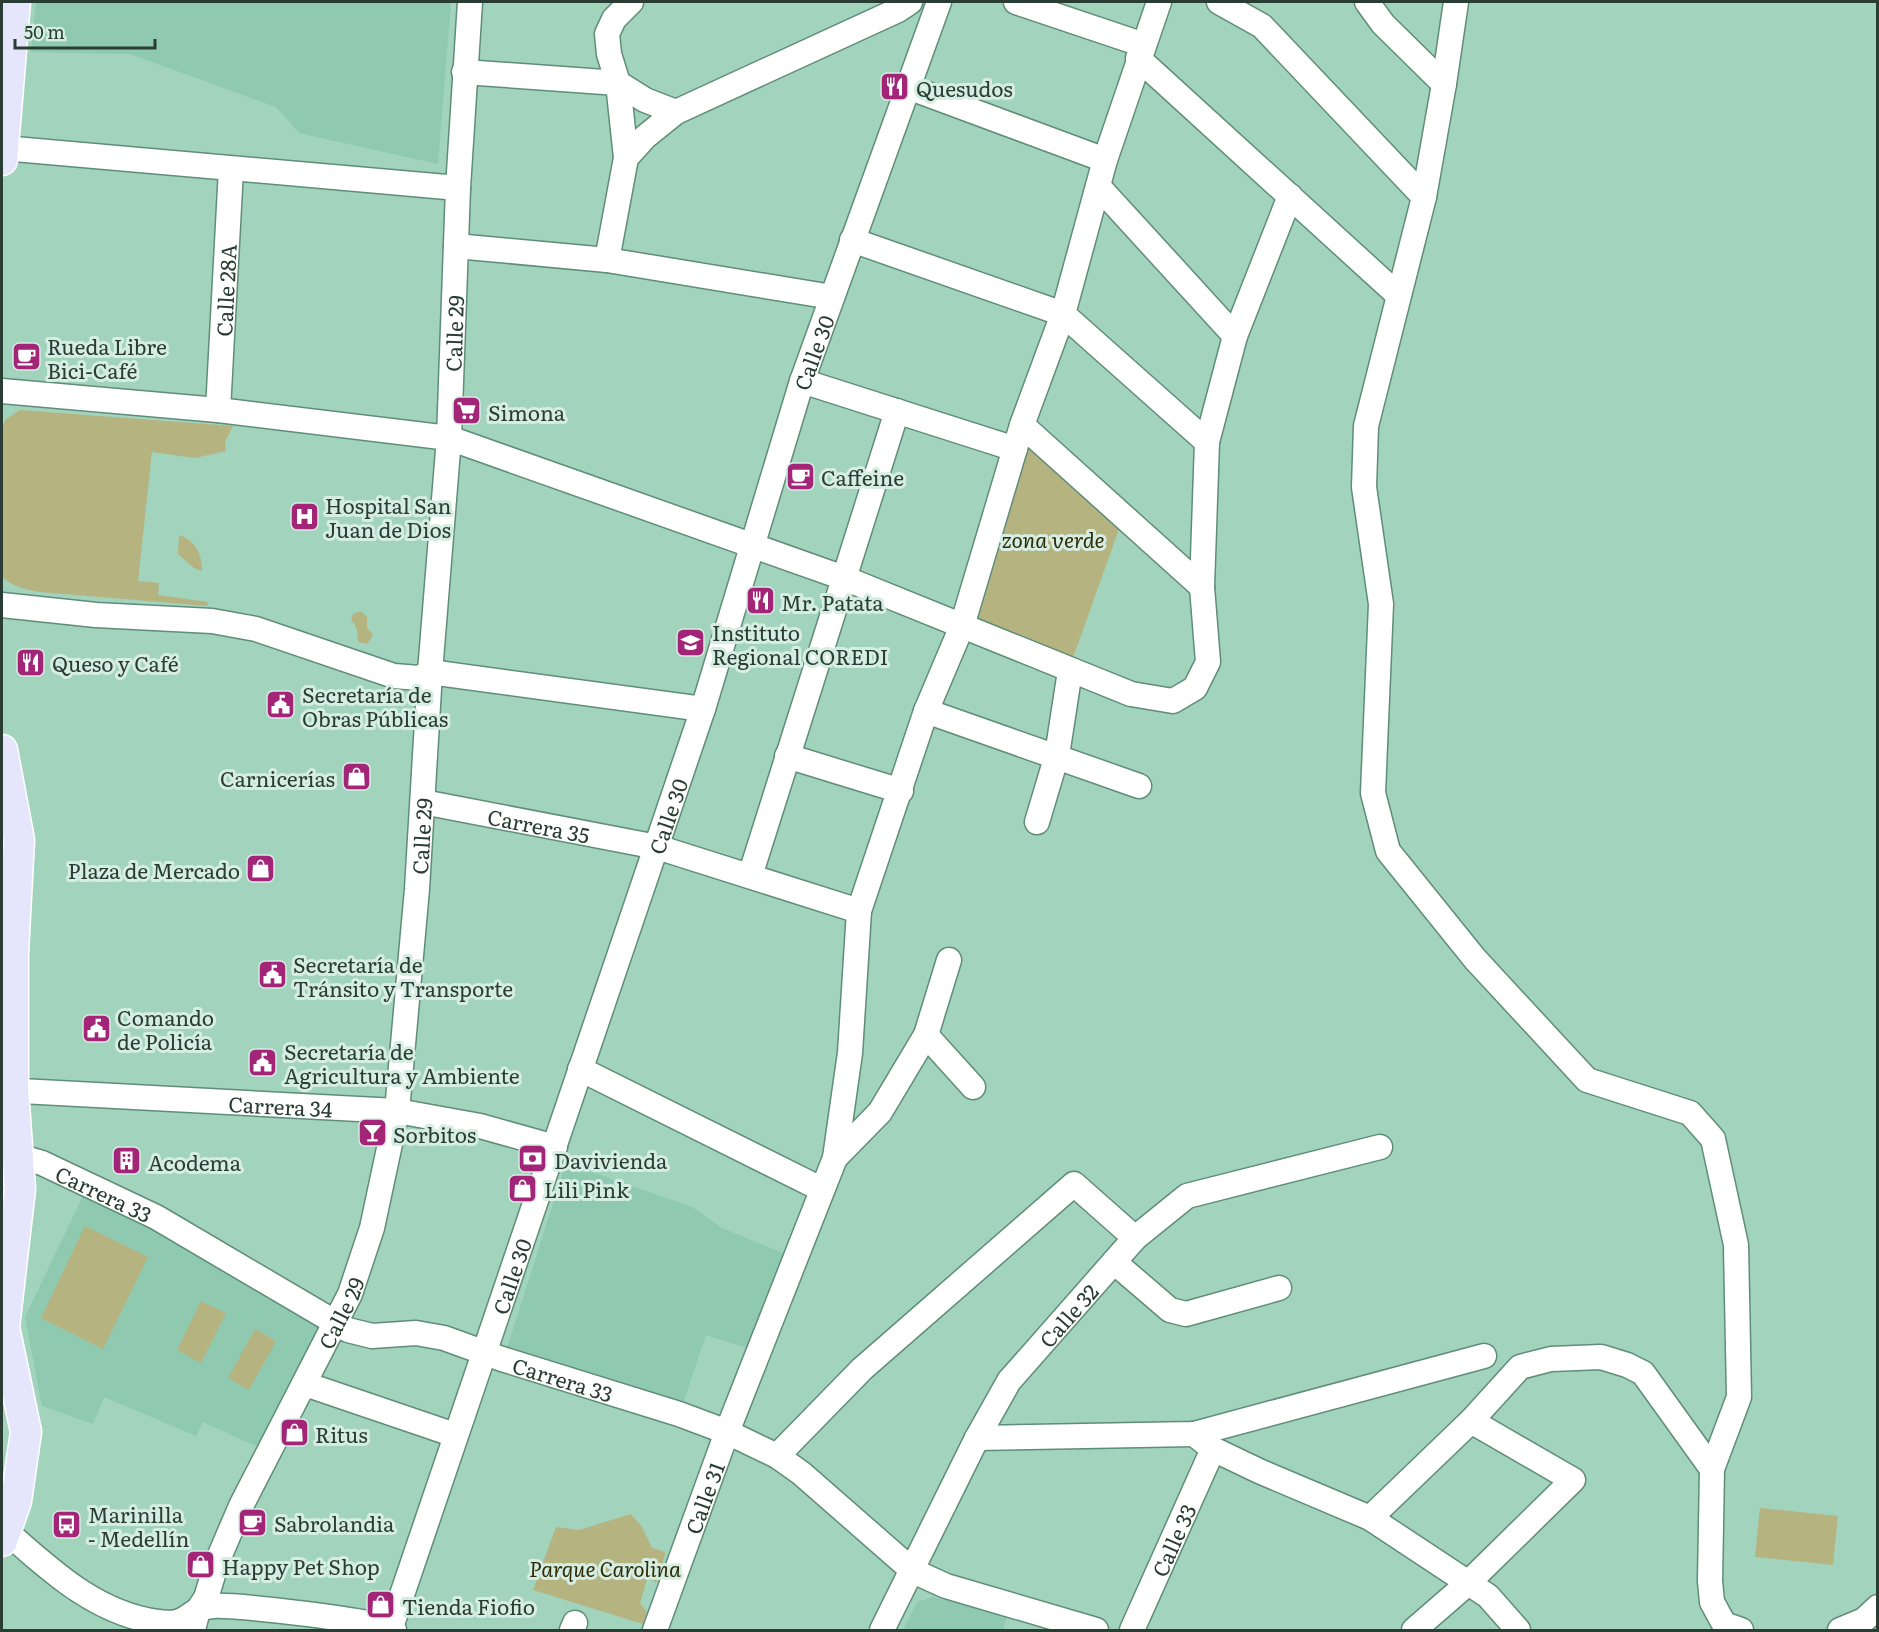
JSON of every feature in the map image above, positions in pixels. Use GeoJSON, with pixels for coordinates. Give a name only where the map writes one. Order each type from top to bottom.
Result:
{"type":"FeatureCollection","features":[{"type":"Feature","properties":{"kind":"main road"},"geometry":{"type":"LineString","coordinates":[[2,154],[15,2]]}},
{"type":"Feature","properties":{"kind":"main road"},"geometry":{"type":"LineString","coordinates":[[2,750],[19,840],[7,1090],[18,1156],[20,1189],[4,1327],[26,1432],[16,1501],[4,1537]]}},
{"type":"Feature","properties":{"kind":"street","name":"Calle 29"},"geometry":{"type":"LineString","coordinates":[[195,1620],[206,1598],[217,1563],[241,1506],[350,1294],[372,1228],[398,1111],[449,438],[458,188],[470,2]]}},
{"type":"Feature","properties":{"kind":"street"},"geometry":{"type":"LineString","coordinates":[[607,260],[626,158],[618,83],[609,54],[607,34],[614,19],[629,2]]}},
{"type":"Feature","properties":{"kind":"street"},"geometry":{"type":"LineString","coordinates":[[626,158],[645,137],[676,112],[912,2],[938,4]]}},
{"type":"Feature","properties":{"kind":"street"},"geometry":{"type":"LineString","coordinates":[[1016,2],[1141,51],[1290,196],[1398,295]]}},
{"type":"Feature","properties":{"kind":"street"},"geometry":{"type":"LineString","coordinates":[[835,1158],[850,1053],[859,911],[926,711],[962,626],[1022,425],[1063,314],[1105,160],[1159,2]]}},
{"type":"Feature","properties":{"kind":"street"},"geometry":{"type":"LineString","coordinates":[[1218,2],[1262,26],[1424,197]]}},
{"type":"Feature","properties":{"kind":"street"},"geometry":{"type":"LineString","coordinates":[[1367,2],[1383,24],[1444,84]]}},
{"type":"Feature","properties":{"kind":"street"},"geometry":{"type":"LineString","coordinates":[[1456,2],[1424,197],[1366,426],[1364,487],[1381,604],[1372,793],[1388,851],[1475,959],[1587,1080],[1690,1113],[1713,1139],[1736,1245],[1739,1397],[1712,1469],[1712,1602],[1724,1624],[1741,1630]]}},
{"type":"Feature","properties":{"kind":"street","name":"Calle 30"},"geometry":{"type":"LineString","coordinates":[[391,1630],[483,1352],[703,709],[802,381],[938,4]]}},
{"type":"Feature","properties":{"kind":"street"},"geometry":{"type":"LineString","coordinates":[[464,72],[618,83],[645,100],[676,112]]}},
{"type":"Feature","properties":{"kind":"street"},"geometry":{"type":"LineString","coordinates":[[908,87],[1105,160]]}},
{"type":"Feature","properties":{"kind":"street"},"geometry":{"type":"LineString","coordinates":[[2,154],[231,169],[458,188]]}},
{"type":"Feature","properties":{"kind":"street","name":"Calle 28A"},"geometry":{"type":"LineString","coordinates":[[218,410],[231,169]]}},
{"type":"Feature","properties":{"kind":"street"},"geometry":{"type":"LineString","coordinates":[[1098,186],[1235,336]]}},
{"type":"Feature","properties":{"kind":"street"},"geometry":{"type":"LineString","coordinates":[[2,391],[218,410],[449,438],[751,547],[844,578],[1131,694],[1173,701],[1195,688],[1208,662],[1202,587],[1207,442],[1235,336],[1290,196]]}},
{"type":"Feature","properties":{"kind":"street"},"geometry":{"type":"LineString","coordinates":[[852,240],[1063,314],[1207,442]]}},
{"type":"Feature","properties":{"kind":"street"},"geometry":{"type":"LineString","coordinates":[[456,246],[607,260],[832,297]]}},
{"type":"Feature","properties":{"kind":"street"},"geometry":{"type":"LineString","coordinates":[[802,381],[1015,449]]}},
{"type":"Feature","properties":{"kind":"street"},"geometry":{"type":"LineString","coordinates":[[750,876],[897,411]]}},
{"type":"Feature","properties":{"kind":"street"},"geometry":{"type":"LineString","coordinates":[[1022,425],[1202,587]]}},
{"type":"Feature","properties":{"kind":"street"},"geometry":{"type":"LineString","coordinates":[[2,605],[96,615],[212,621],[256,629],[394,676],[419,678],[430,672],[703,709]]}},
{"type":"Feature","properties":{"kind":"street"},"geometry":{"type":"LineString","coordinates":[[1037,822],[1057,755],[1070,670]]}},
{"type":"Feature","properties":{"kind":"street"},"geometry":{"type":"LineString","coordinates":[[926,711],[1057,755],[1139,786]]}},
{"type":"Feature","properties":{"kind":"street"},"geometry":{"type":"LineString","coordinates":[[787,756],[901,791]]}},
{"type":"Feature","properties":{"kind":"street","name":"Carrera 35"},"geometry":{"type":"LineString","coordinates":[[423,801],[657,847],[859,911]]}},
{"type":"Feature","properties":{"kind":"street"},"geometry":{"type":"LineString","coordinates":[[835,1158],[880,1112],[926,1035],[949,960]]}},
{"type":"Feature","properties":{"kind":"street"},"geometry":{"type":"LineString","coordinates":[[926,1035],[973,1087]]}},
{"type":"Feature","properties":{"kind":"street"},"geometry":{"type":"LineString","coordinates":[[580,1069],[821,1189]]}},
{"type":"Feature","properties":{"kind":"street","name":"Carrera 34"},"geometry":{"type":"LineString","coordinates":[[7,1090],[398,1111],[480,1126],[555,1147]]}},
{"type":"Feature","properties":{"kind":"street","name":"Calle 32"},"geometry":{"type":"LineString","coordinates":[[882,1630],[977,1438],[1009,1381],[1135,1238],[1187,1196],[1380,1147]]}},
{"type":"Feature","properties":{"kind":"street","name":"Carrera 33"},"geometry":{"type":"LineString","coordinates":[[18,1156],[42,1164],[156,1217],[348,1330],[372,1336],[416,1333],[444,1338],[667,1410],[727,1432],[777,1456],[801,1473],[913,1571],[946,1586],[1096,1630]]}},
{"type":"Feature","properties":{"kind":"street","name":"Calle 31"},"geometry":{"type":"LineString","coordinates":[[655,1630],[727,1432],[835,1158]]}},
{"type":"Feature","properties":{"kind":"street"},"geometry":{"type":"LineString","coordinates":[[777,1456],[862,1369],[1074,1184],[1135,1238]]}},
{"type":"Feature","properties":{"kind":"street"},"geometry":{"type":"LineString","coordinates":[[1114,1262],[1170,1310],[1186,1314],[1279,1288]]}},
{"type":"Feature","properties":{"kind":"street"},"geometry":{"type":"LineString","coordinates":[[977,1438],[1194,1434],[1484,1356]]}},
{"type":"Feature","properties":{"kind":"street"},"geometry":{"type":"LineString","coordinates":[[1370,1518],[1471,1421],[1520,1367],[1551,1359],[1601,1357],[1643,1373],[1712,1469]]}},
{"type":"Feature","properties":{"kind":"street"},"geometry":{"type":"LineString","coordinates":[[305,1384],[455,1435]]}},
{"type":"Feature","properties":{"kind":"street"},"geometry":{"type":"LineString","coordinates":[[1414,1630],[1467,1584],[1573,1480],[1471,1421]]}},
{"type":"Feature","properties":{"kind":"street"},"geometry":{"type":"LineString","coordinates":[[1194,1434],[1213,1449],[1370,1518],[1488,1596],[1518,1630]]}},
{"type":"Feature","properties":{"kind":"street","name":"Calle 33"},"geometry":{"type":"LineString","coordinates":[[1132,1630],[1213,1449]]}},
{"type":"Feature","properties":{"kind":"street"},"geometry":{"type":"LineString","coordinates":[[4,1537],[102,1606],[158,1622],[180,1623],[195,1620],[230,1605],[391,1630]]}},
{"type":"Feature","properties":{"kind":"street"},"geometry":{"type":"LineString","coordinates":[[1840,1630],[1864,1620],[1878,1607]]}},
{"type":"Feature","properties":{"kind":"shaded area"},"geometry":{"type":"Polygon","coordinates":[[[36,2],[451,2],[438,164],[299,133],[276,107],[130,54],[31,52],[36,2]]]}},
{"type":"Feature","properties":{"kind":"shaded area"},"geometry":{"type":"Polygon","coordinates":[[[566,1163],[692,1207],[722,1228],[783,1253],[747,1348],[706,1335],[684,1401],[507,1348],[566,1163]]]}},
{"type":"Feature","properties":{"kind":"shaded area"},"geometry":{"type":"Polygon","coordinates":[[[83,1196],[267,1287],[320,1324],[324,1333],[262,1449],[203,1422],[196,1436],[104,1397],[93,1424],[42,1406],[25,1317],[83,1196]]]}},
{"type":"Feature","properties":{"kind":"shaded area"},"geometry":{"type":"Polygon","coordinates":[[[932,1597],[1007,1616],[1003,1630],[903,1630],[917,1602],[932,1597]]]}},
{"type":"Feature","properties":{"kind":"green space"},"geometry":{"type":"Polygon","coordinates":[[[20,410],[233,426],[225,442],[226,451],[195,458],[152,452],[138,581],[159,583],[158,595],[208,602],[207,606],[40,592],[14,585],[2,576],[2,427],[6,419],[20,410]]]}},
{"type":"Feature","properties":{"kind":"green space","name":"zona verde"},"geometry":{"type":"Polygon","coordinates":[[[1023,430],[1123,518],[1070,666],[966,625],[1023,430]]]}},
{"type":"Feature","properties":{"kind":"green space"},"geometry":{"type":"Polygon","coordinates":[[[179,535],[190,541],[197,549],[202,571],[194,568],[178,554],[179,535]]]}},
{"type":"Feature","properties":{"kind":"green space"},"geometry":{"type":"Polygon","coordinates":[[[361,611],[367,617],[367,628],[373,635],[367,644],[358,642],[357,629],[351,619],[353,614],[361,611]]]}},
{"type":"Feature","properties":{"kind":"green space"},"geometry":{"type":"Polygon","coordinates":[[[85,1226],[148,1257],[103,1349],[41,1318],[85,1226]]]}},
{"type":"Feature","properties":{"kind":"green space"},"geometry":{"type":"Polygon","coordinates":[[[201,1301],[226,1313],[201,1363],[177,1350],[201,1301]]]}},
{"type":"Feature","properties":{"kind":"green space"},"geometry":{"type":"Polygon","coordinates":[[[255,1329],[276,1341],[249,1390],[228,1378],[255,1329]]]}},
{"type":"Feature","properties":{"kind":"green space"},"geometry":{"type":"Polygon","coordinates":[[[1760,1508],[1838,1516],[1833,1565],[1755,1557],[1760,1508]]]}},
{"type":"Feature","properties":{"kind":"green space","name":"Parque Carolina"},"geometry":{"type":"Polygon","coordinates":[[[631,1514],[642,1527],[652,1548],[665,1552],[656,1583],[648,1576],[640,1603],[647,1612],[643,1624],[533,1590],[556,1527],[579,1530],[631,1514]]]}},
{"type":"Feature","properties":{"kind":"place","name":"Quesudos"},"geometry":{"type":"Point","coordinates":[895,87]}},
{"type":"Feature","properties":{"kind":"place","name":"Rueda Libre Bici-Café"},"geometry":{"type":"Point","coordinates":[26,357]}},
{"type":"Feature","properties":{"kind":"place","name":"Simona"},"geometry":{"type":"Point","coordinates":[467,411]}},
{"type":"Feature","properties":{"kind":"place","name":"Caffeine"},"geometry":{"type":"Point","coordinates":[800,476]}},
{"type":"Feature","properties":{"kind":"place","name":"Hospital San Juan de Dios"},"geometry":{"type":"Point","coordinates":[304,516]}},
{"type":"Feature","properties":{"kind":"place","name":"Mr. Patata"},"geometry":{"type":"Point","coordinates":[760,601]}},
{"type":"Feature","properties":{"kind":"place","name":"Instituto Regional COREDI"},"geometry":{"type":"Point","coordinates":[691,643]}},
{"type":"Feature","properties":{"kind":"place","name":"Queso y Café"},"geometry":{"type":"Point","coordinates":[31,662]}},
{"type":"Feature","properties":{"kind":"place","name":"Secretaría de Obras Públicas"},"geometry":{"type":"Point","coordinates":[281,705]}},
{"type":"Feature","properties":{"kind":"place","name":"Carnicerías"},"geometry":{"type":"Point","coordinates":[356,777]}},
{"type":"Feature","properties":{"kind":"place","name":"Plaza de Mercado"},"geometry":{"type":"Point","coordinates":[261,869]}},
{"type":"Feature","properties":{"kind":"place","name":"Secretaría de Tránsito y Transporte"},"geometry":{"type":"Point","coordinates":[272,975]}},
{"type":"Feature","properties":{"kind":"place","name":"Comando de Policía"},"geometry":{"type":"Point","coordinates":[96,1028]}},
{"type":"Feature","properties":{"kind":"place","name":"Secretaría de Agricultura y Ambiente"},"geometry":{"type":"Point","coordinates":[263,1062]}},
{"type":"Feature","properties":{"kind":"place","name":"Sorbitos"},"geometry":{"type":"Point","coordinates":[372,1133]}},
{"type":"Feature","properties":{"kind":"place","name":"Davivienda"},"geometry":{"type":"Point","coordinates":[533,1159]}},
{"type":"Feature","properties":{"kind":"place","name":"Acodema"},"geometry":{"type":"Point","coordinates":[127,1161]}},
{"type":"Feature","properties":{"kind":"place","name":"Lili Pink"},"geometry":{"type":"Point","coordinates":[523,1188]}},
{"type":"Feature","properties":{"kind":"place","name":"Ritus"},"geometry":{"type":"Point","coordinates":[294,1433]}},
{"type":"Feature","properties":{"kind":"place","name":"Sabrolandia"},"geometry":{"type":"Point","coordinates":[253,1522]}},
{"type":"Feature","properties":{"kind":"place","name":"Marinilla - Medellín"},"geometry":{"type":"Point","coordinates":[67,1525]}},
{"type":"Feature","properties":{"kind":"place","name":"Happy Pet Shop"},"geometry":{"type":"Point","coordinates":[201,1565]}},
{"type":"Feature","properties":{"kind":"place","name":"Tienda Fiofio"},"geometry":{"type":"Point","coordinates":[381,1605]}}]}
